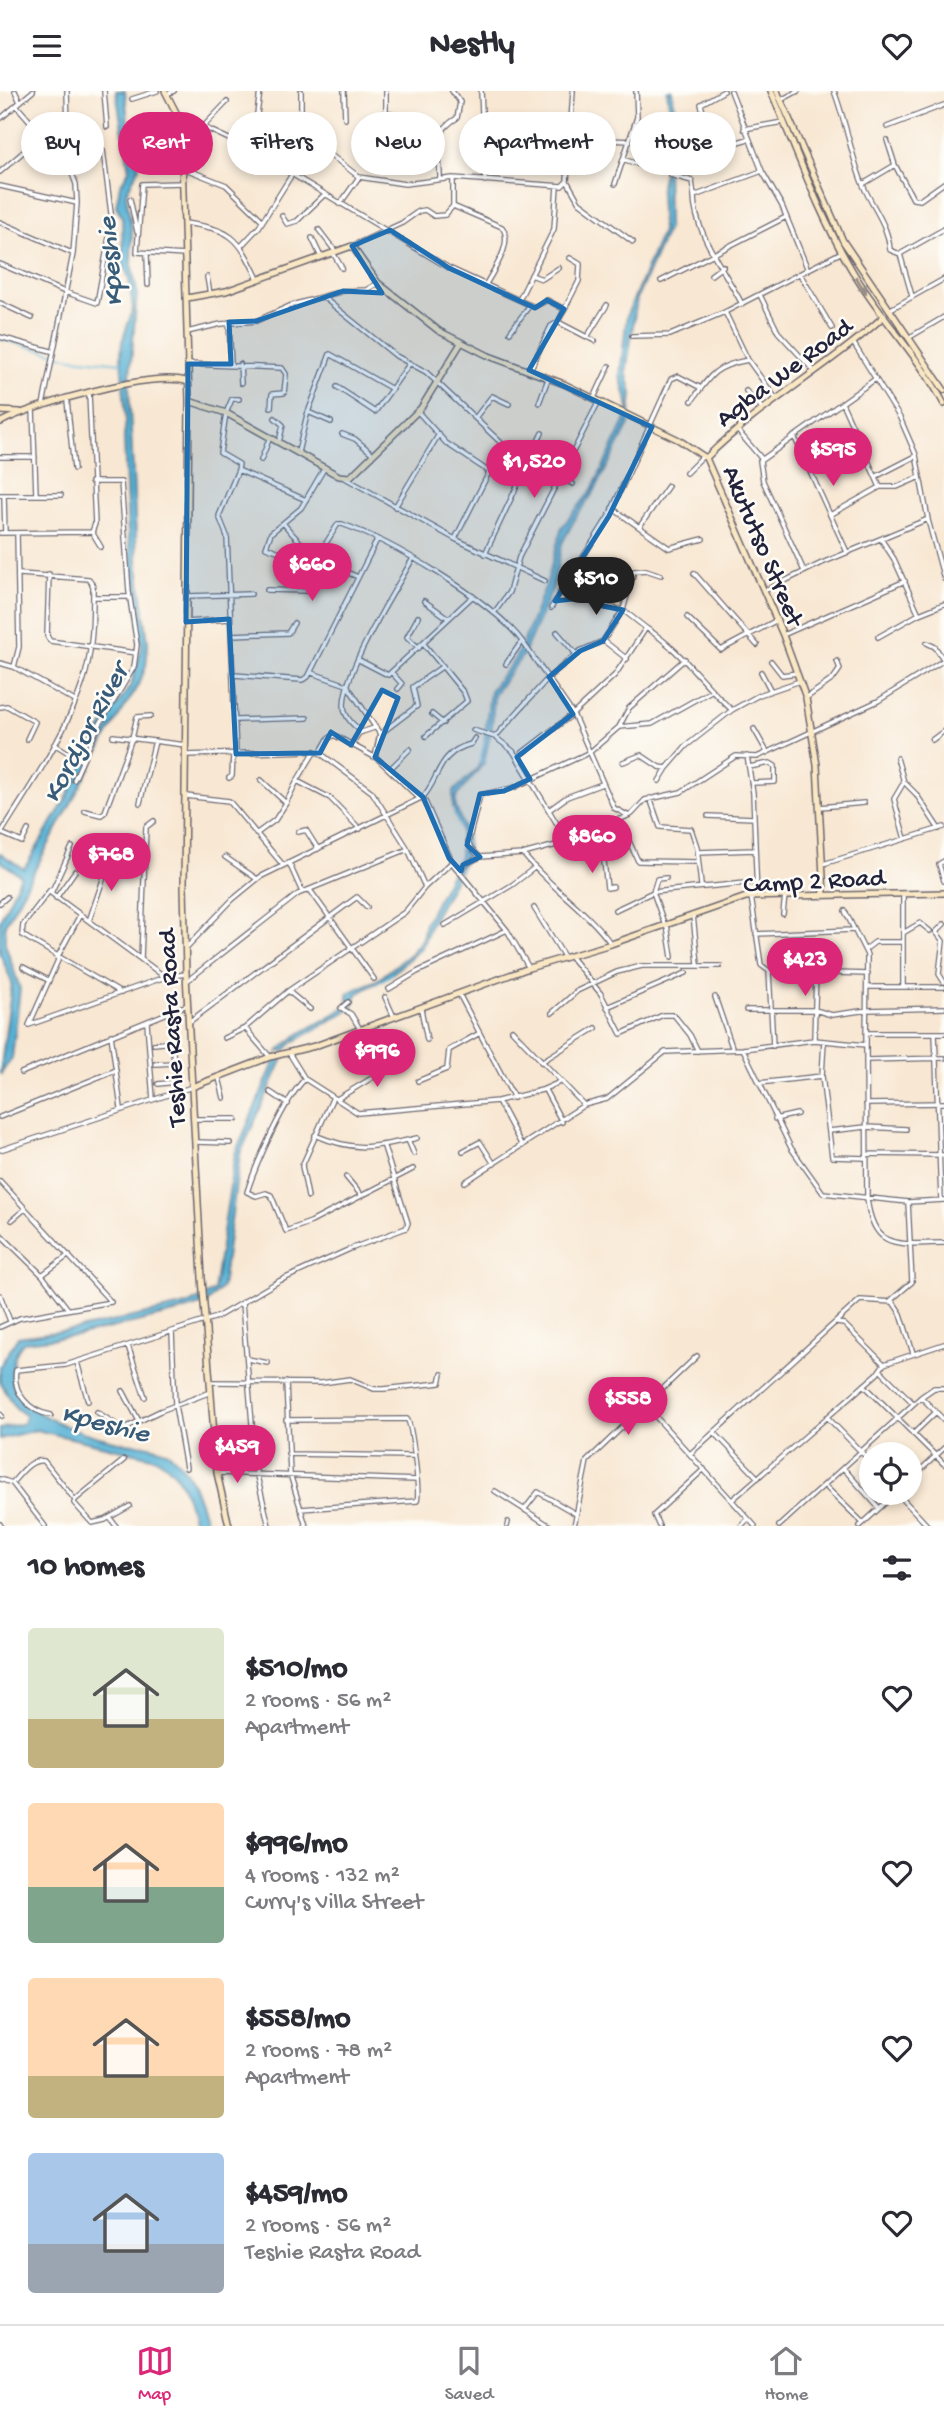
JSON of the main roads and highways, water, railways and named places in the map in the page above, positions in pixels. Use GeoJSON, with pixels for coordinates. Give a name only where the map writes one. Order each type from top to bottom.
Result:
{"type":"FeatureCollection","features":[{"type":"Feature","properties":{"kind":"main road"},"geometry":{"type":"LineString","coordinates":[[774,91],[843,241],[944,390]]}},
{"type":"Feature","properties":{"kind":"main road"},"geometry":{"type":"LineString","coordinates":[[774,91],[817,201],[842,252],[865,291],[923,369],[944,404]]}},
{"type":"Feature","properties":{"kind":"main road","name":"Teshie Rasta Road"},"geometry":{"type":"LineString","coordinates":[[166,92],[181,123],[187,298],[187,1005],[217,1473],[229,1526]]}},
{"type":"Feature","properties":{"kind":"main road","name":"Akututso Street"},"geometry":{"type":"LineString","coordinates":[[187,298],[211,294],[352,246],[378,283],[420,317],[461,344],[548,377],[705,456],[777,620],[806,698],[820,807],[824,895]]}},
{"type":"Feature","properties":{"kind":"main road","name":"Agba We Road"},"geometry":{"type":"LineString","coordinates":[[705,456],[736,429],[854,344],[889,310]]}},
{"type":"Feature","properties":{"kind":"main road"},"geometry":{"type":"LineString","coordinates":[[189,401],[226,413],[345,478],[355,474],[418,412],[439,383],[461,344]]}},
{"type":"Feature","properties":{"kind":"main road"},"geometry":{"type":"LineString","coordinates":[[23,412],[0,411],[0,422],[23,412],[118,385],[175,379],[188,382]]}},
{"type":"Feature","properties":{"kind":"main road","name":"Camp 2 Road"},"geometry":{"type":"LineString","coordinates":[[192,1087],[270,1057],[352,1032],[529,968],[611,944],[754,896],[944,894]]}},
{"type":"Feature","properties":{"kind":"water"},"geometry":{"type":"Polygon","coordinates":[[[116,91],[125,91],[127,112],[119,112],[116,91]]]}},
{"type":"Feature","properties":{"kind":"water"},"geometry":{"type":"Polygon","coordinates":[[[667,91],[672,91],[675,112],[670,112],[667,91]]]}},
{"type":"Feature","properties":{"kind":"water"},"geometry":{"type":"Polygon","coordinates":[[[126,175],[135,175],[126,194],[132,232],[131,263],[137,292],[129,387],[137,561],[148,643],[146,666],[139,684],[109,733],[5,925],[5,943],[20,989],[12,1058],[0,1075],[12,983],[0,953],[0,920],[21,876],[0,861],[0,853],[24,869],[65,801],[100,730],[131,685],[142,647],[128,533],[124,437],[126,421],[121,355],[122,342],[133,309],[129,278],[123,263],[122,216],[116,206],[120,186],[126,175]]]}},
{"type":"Feature","properties":{"kind":"water"},"geometry":{"type":"Polygon","coordinates":[[[663,175],[667,175],[668,227],[637,298],[626,372],[632,393],[629,425],[594,492],[577,515],[562,543],[553,587],[523,655],[494,694],[492,725],[484,763],[456,797],[456,808],[466,833],[468,848],[461,868],[431,923],[422,947],[392,974],[357,994],[353,1006],[345,1012],[292,1043],[285,1051],[278,1052],[294,1038],[348,1004],[348,993],[379,979],[412,952],[422,939],[425,923],[460,857],[461,830],[453,808],[453,792],[477,769],[483,754],[490,691],[522,645],[546,585],[562,527],[592,490],[625,422],[629,407],[620,376],[627,315],[662,231],[660,190],[663,175]]]}},
{"type":"Feature","properties":{"kind":"water"},"geometry":{"type":"Polygon","coordinates":[[[277,1056],[284,1056],[240,1154],[222,1287],[207,1303],[179,1312],[76,1336],[24,1342],[14,1362],[12,1376],[15,1389],[37,1412],[89,1434],[119,1442],[156,1447],[175,1458],[193,1485],[208,1526],[195,1526],[179,1479],[156,1458],[36,1430],[0,1439],[0,1429],[24,1423],[25,1415],[16,1408],[0,1382],[0,1366],[18,1337],[79,1329],[187,1305],[214,1291],[235,1154],[277,1056]]]}},
{"type":"Feature","properties":{"kind":"waterway"},"geometry":{"type":"LineString","coordinates":[[0,339],[72,358],[122,363]]}},
{"type":"Feature","properties":{"kind":"waterway"},"geometry":{"type":"LineString","coordinates":[[480,762],[485,740]]}},
{"type":"Feature","properties":{"kind":"waterway"},"geometry":{"type":"LineString","coordinates":[[454,810],[460,827]]}},
{"type":"Feature","properties":{"kind":"waterway"},"geometry":{"type":"LineString","coordinates":[[376,984],[392,974]]}},
{"type":"Feature","properties":{"kind":"water label","name":"Kpeshie"},"geometry":{"type":"Point","coordinates":[108,262]}},
{"type":"Feature","properties":{"kind":"water label","name":"Kordjor River"},"geometry":{"type":"Point","coordinates":[83,732]}},
{"type":"Feature","properties":{"kind":"water label","name":"Kpeshie"},"geometry":{"type":"Point","coordinates":[106,1421]}}]}
